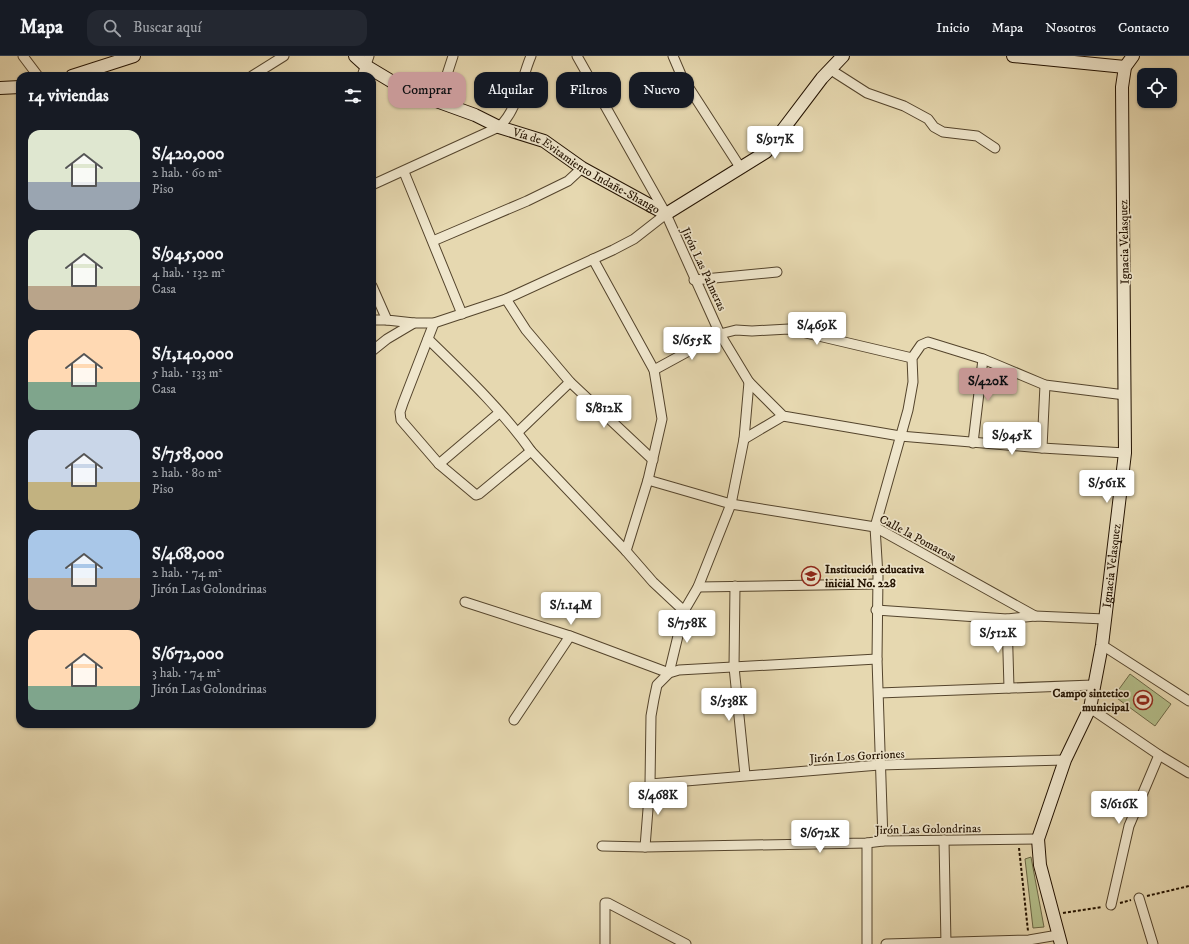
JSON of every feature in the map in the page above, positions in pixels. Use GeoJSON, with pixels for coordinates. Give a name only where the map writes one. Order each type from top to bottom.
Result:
{"type":"FeatureCollection","features":[{"type":"Feature","properties":{"kind":"main road"},"geometry":{"type":"LineString","coordinates":[[84,72],[134,56]]}},
{"type":"Feature","properties":{"kind":"main road","name":"Vía de Evitamiento Indañe-Shango"},"geometry":{"type":"LineString","coordinates":[[355,56],[365,66],[375,72]]}},
{"type":"Feature","properties":{"kind":"main road","name":"Vía de Evitamiento Indañe-Shango"},"geometry":{"type":"LineString","coordinates":[[455,108],[475,115],[499,127],[544,141],[582,168],[666,214],[766,152],[806,98],[843,56]]}},
{"type":"Feature","properties":{"kind":"main road"},"geometry":{"type":"LineString","coordinates":[[1013,56],[1125,66],[1133,56]]}},
{"type":"Feature","properties":{"kind":"main road","name":"Ignacia Velasquez"},"geometry":{"type":"LineString","coordinates":[[1060,940],[1040,865],[1038,839],[1065,760],[1090,708],[1093,685],[1102,645],[1125,453],[1122,87],[1125,66]]}},
{"type":"Feature","properties":{"kind":"main road","name":"Vía de Evitamiento Indañe-Shango"},"geometry":{"type":"LineString","coordinates":[[376,72],[388,79]]}},
{"type":"Feature","properties":{"kind":"main road"},"geometry":{"type":"LineString","coordinates":[[0,88],[16,87]]}},
{"type":"Feature","properties":{"kind":"street"},"geometry":{"type":"LineString","coordinates":[[23,56],[35,72]]}},
{"type":"Feature","properties":{"kind":"street"},"geometry":{"type":"LineString","coordinates":[[258,72],[284,56]]}},
{"type":"Feature","properties":{"kind":"street"},"geometry":{"type":"LineString","coordinates":[[448,72],[453,56]]}},
{"type":"Feature","properties":{"kind":"street"},"geometry":{"type":"LineString","coordinates":[[376,183],[404,172],[499,127],[508,119],[513,109],[531,56]]}},
{"type":"Feature","properties":{"kind":"street","name":"Jirón Las Palmeras"},"geometry":{"type":"LineString","coordinates":[[577,56],[666,214],[694,280],[720,334],[749,382],[783,416]]}},
{"type":"Feature","properties":{"kind":"street"},"geometry":{"type":"LineString","coordinates":[[673,56],[682,77],[740,167]]}},
{"type":"Feature","properties":{"kind":"street"},"geometry":{"type":"LineString","coordinates":[[831,70],[867,93],[904,106],[928,119],[934,127],[943,132],[977,136],[996,148]]}},
{"type":"Feature","properties":{"kind":"street"},"geometry":{"type":"LineString","coordinates":[[433,242],[568,181],[582,168]]}},
{"type":"Feature","properties":{"kind":"street"},"geometry":{"type":"LineString","coordinates":[[404,172],[462,314]]}},
{"type":"Feature","properties":{"kind":"street"},"geometry":{"type":"LineString","coordinates":[[376,320],[434,323],[506,300],[634,239],[666,214]]}},
{"type":"Feature","properties":{"kind":"street"},"geometry":{"type":"LineString","coordinates":[[593,259],[654,370],[662,419],[648,480],[626,551]]}},
{"type":"Feature","properties":{"kind":"street"},"geometry":{"type":"LineString","coordinates":[[694,280],[777,272]]}},
{"type":"Feature","properties":{"kind":"street"},"geometry":{"type":"LineString","coordinates":[[376,295],[387,320]]}},
{"type":"Feature","properties":{"kind":"street"},"geometry":{"type":"LineString","coordinates":[[506,300],[526,330],[570,382],[653,460]]}},
{"type":"Feature","properties":{"kind":"street"},"geometry":{"type":"LineString","coordinates":[[376,348],[387,339],[414,323]]}},
{"type":"Feature","properties":{"kind":"street"},"geometry":{"type":"LineString","coordinates":[[434,323],[400,412],[401,420],[439,464],[476,495],[531,451]]}},
{"type":"Feature","properties":{"kind":"street"},"geometry":{"type":"LineString","coordinates":[[654,370],[720,334],[736,330],[752,331],[789,329],[912,358]]}},
{"type":"Feature","properties":{"kind":"street"},"geometry":{"type":"LineString","coordinates":[[428,339],[518,432],[531,451],[626,551],[653,582],[684,611]]}},
{"type":"Feature","properties":{"kind":"street"},"geometry":{"type":"LineString","coordinates":[[883,841],[879,765],[879,693],[876,610],[878,584],[875,527],[908,410],[913,382],[912,358],[921,345],[928,342],[983,359],[1045,385],[1125,395]]}},
{"type":"Feature","properties":{"kind":"street"},"geometry":{"type":"LineString","coordinates":[[973,443],[983,359]]}},
{"type":"Feature","properties":{"kind":"street"},"geometry":{"type":"LineString","coordinates":[[518,432],[570,382]]}},
{"type":"Feature","properties":{"kind":"street"},"geometry":{"type":"LineString","coordinates":[[669,673],[684,611],[698,587],[731,504],[744,439],[749,382]]}},
{"type":"Feature","properties":{"kind":"street"},"geometry":{"type":"LineString","coordinates":[[1042,448],[1045,385]]}},
{"type":"Feature","properties":{"kind":"street"},"geometry":{"type":"LineString","coordinates":[[439,464],[499,413]]}},
{"type":"Feature","properties":{"kind":"street"},"geometry":{"type":"LineString","coordinates":[[744,439],[783,416],[900,436],[973,443],[1125,453]]}},
{"type":"Feature","properties":{"kind":"street","name":"Calle la Pomarosa"},"geometry":{"type":"LineString","coordinates":[[648,480],[731,504],[875,527],[1035,616]]}},
{"type":"Feature","properties":{"kind":"street"},"geometry":{"type":"LineString","coordinates":[[698,587],[878,584]]}},
{"type":"Feature","properties":{"kind":"street"},"geometry":{"type":"LineString","coordinates":[[735,586],[734,667],[745,775]]}},
{"type":"Feature","properties":{"kind":"street"},"geometry":{"type":"LineString","coordinates":[[465,602],[570,636],[669,673]]}},
{"type":"Feature","properties":{"kind":"street"},"geometry":{"type":"LineString","coordinates":[[876,610],[1008,619],[1035,616],[1104,619]]}},
{"type":"Feature","properties":{"kind":"street"},"geometry":{"type":"LineString","coordinates":[[1008,619],[1009,688]]}},
{"type":"Feature","properties":{"kind":"street"},"geometry":{"type":"LineString","coordinates":[[514,720],[570,636]]}},
{"type":"Feature","properties":{"kind":"street"},"geometry":{"type":"LineString","coordinates":[[1102,645],[1189,701]]}},
{"type":"Feature","properties":{"kind":"street"},"geometry":{"type":"LineString","coordinates":[[645,847],[650,784],[651,716],[657,685],[669,673],[679,670],[877,659]]}},
{"type":"Feature","properties":{"kind":"street"},"geometry":{"type":"LineString","coordinates":[[879,693],[1093,685]]}},
{"type":"Feature","properties":{"kind":"street"},"geometry":{"type":"LineString","coordinates":[[1090,708],[1159,755],[1189,773]]}},
{"type":"Feature","properties":{"kind":"street"},"geometry":{"type":"LineString","coordinates":[[1111,906],[1129,826],[1159,755]]}},
{"type":"Feature","properties":{"kind":"street","name":"Jirón Los Gorriones"},"geometry":{"type":"LineString","coordinates":[[650,784],[879,765],[1065,760]]}},
{"type":"Feature","properties":{"kind":"street","name":"Jirón Las Golondrinas"},"geometry":{"type":"LineString","coordinates":[[602,846],[645,847],[1038,839]]}},
{"type":"Feature","properties":{"kind":"street"},"geometry":{"type":"LineString","coordinates":[[944,840],[946,943]]}},
{"type":"Feature","properties":{"kind":"street"},"geometry":{"type":"LineString","coordinates":[[867,843],[867,944]]}},
{"type":"Feature","properties":{"kind":"street"},"geometry":{"type":"LineString","coordinates":[[1139,898],[1152,944]]}},
{"type":"Feature","properties":{"kind":"street"},"geometry":{"type":"LineString","coordinates":[[605,944],[605,904],[608,903],[686,944]]}},
{"type":"Feature","properties":{"kind":"street"},"geometry":{"type":"LineString","coordinates":[[886,944],[1060,940]]}},
{"type":"Feature","properties":{"kind":"path"},"geometry":{"type":"LineString","coordinates":[[1018,839],[1029,940]]}},
{"type":"Feature","properties":{"kind":"green space","name":"Campo sintetico municipal"},"geometry":{"type":"Polygon","coordinates":[[[1130,674],[1171,704],[1155,726],[1114,696],[1130,674]]]}},
{"type":"Feature","properties":{"kind":"green space"},"geometry":{"type":"Polygon","coordinates":[[[1031,857],[1044,927],[1033,928],[1025,859],[1031,857]]]}},
{"type":"Feature","properties":{"kind":"place","name":"Institución educativa inicial No. 228"},"geometry":{"type":"Point","coordinates":[811,576]}},
{"type":"Feature","properties":{"kind":"place","name":"Campo sintetico municipal"},"geometry":{"type":"Point","coordinates":[1143,700]}}]}
